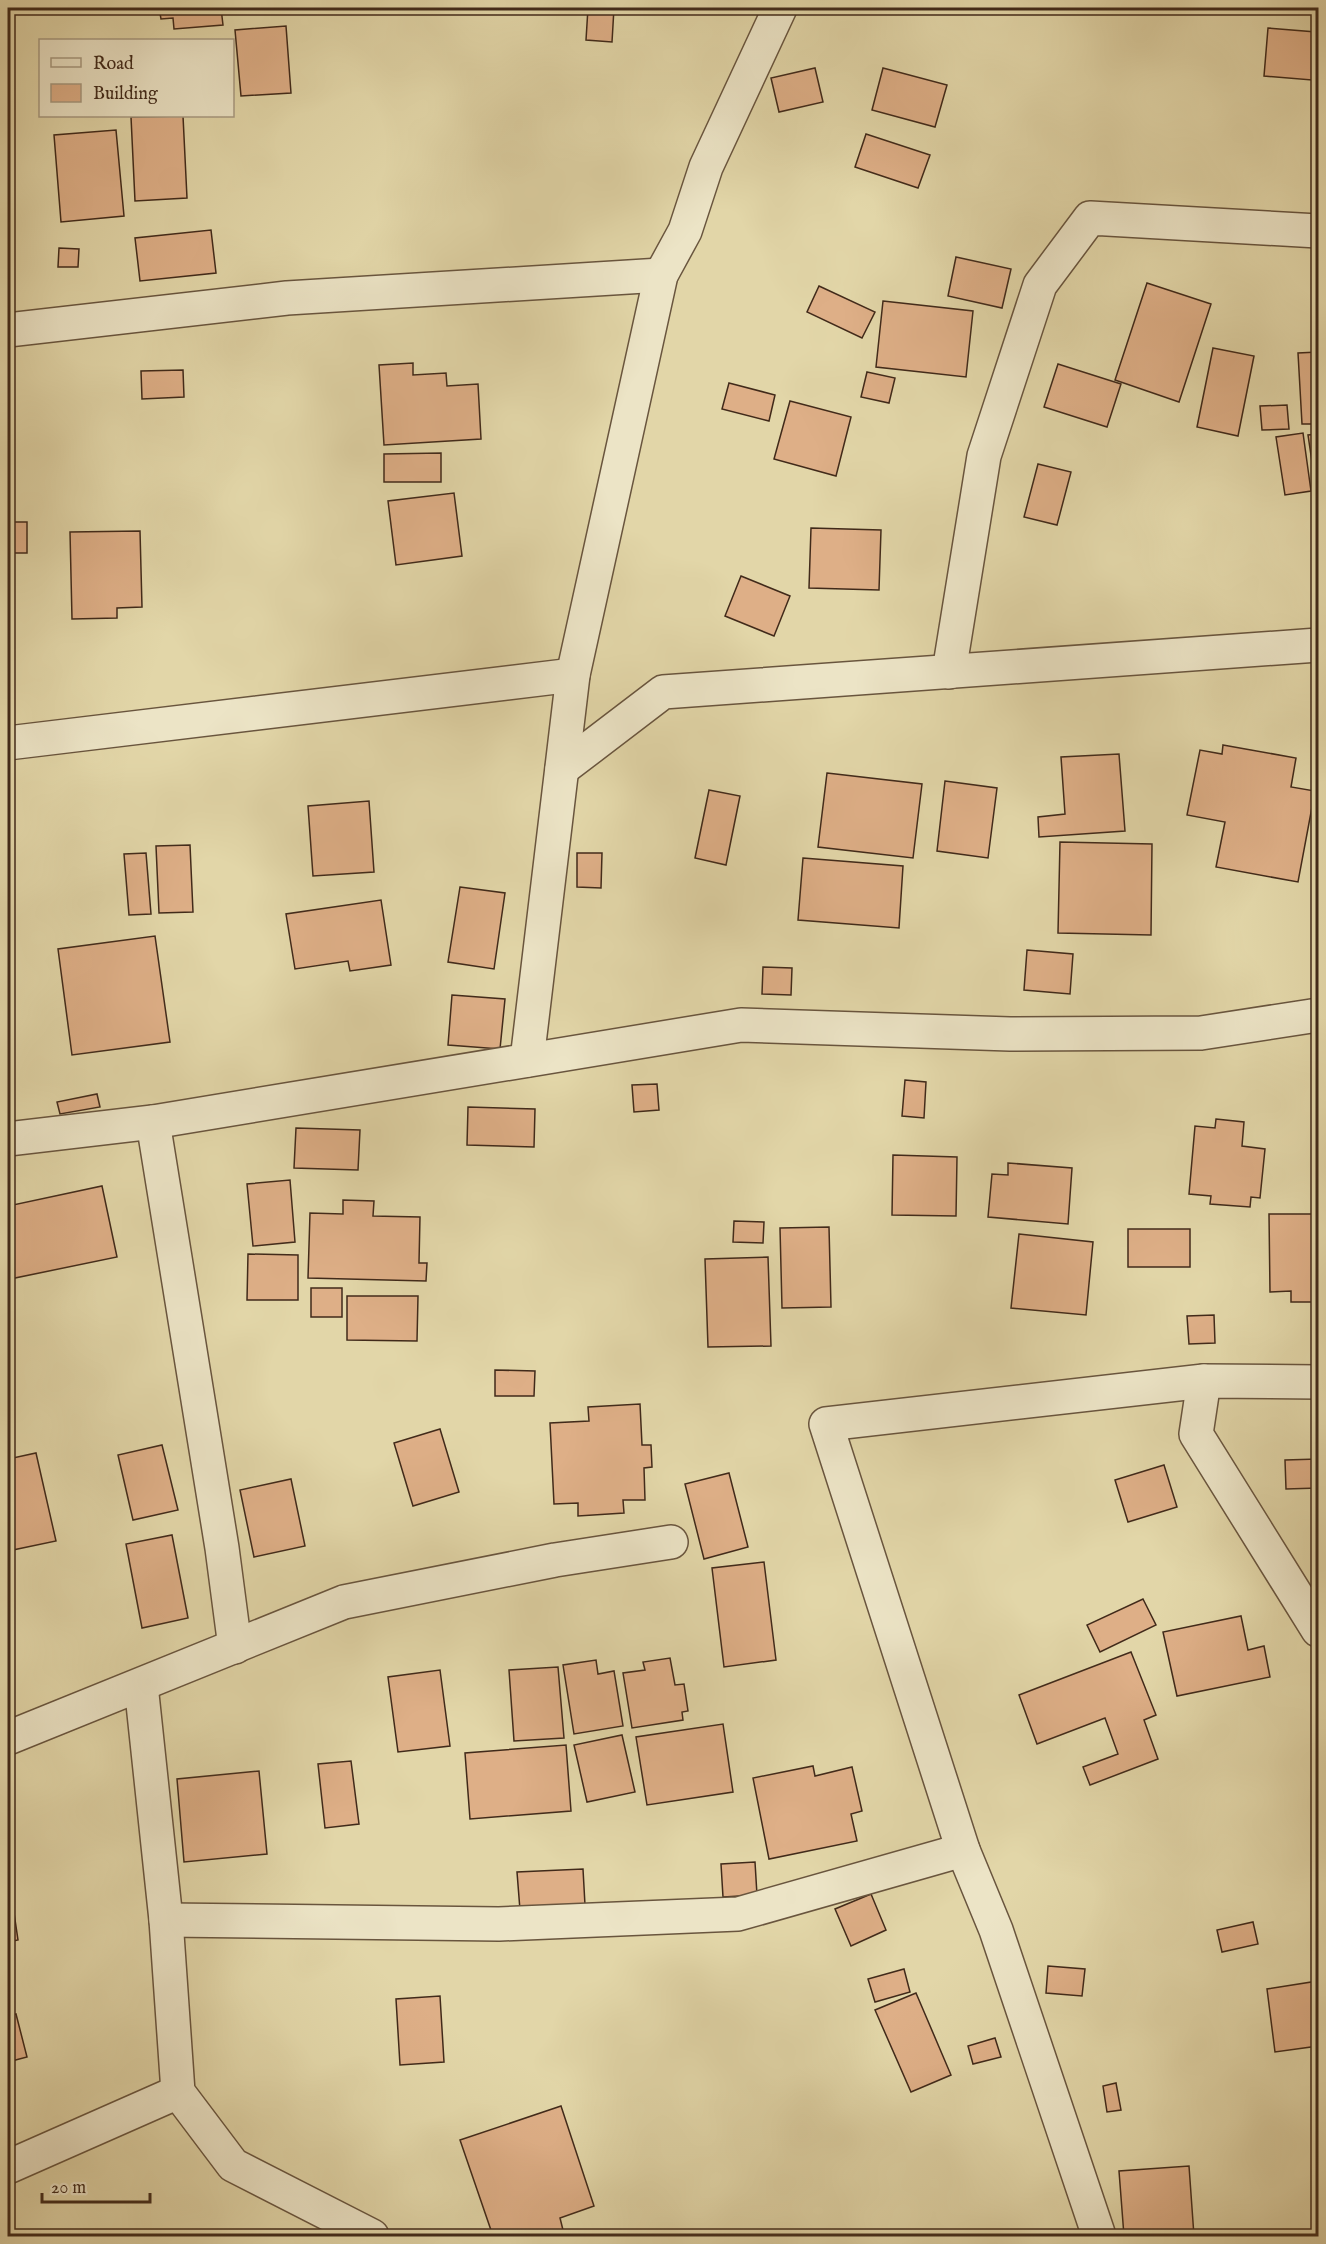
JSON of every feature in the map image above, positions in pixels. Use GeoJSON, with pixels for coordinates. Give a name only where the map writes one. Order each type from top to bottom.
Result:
{"type":"FeatureCollection","features":[{"type":"Feature","properties":{"kind":"street"},"geometry":{"type":"LineString","coordinates":[[527,1060],[573,675],[661,275],[685,231],[706,167],[780,8]]}},
{"type":"Feature","properties":{"kind":"street"},"geometry":{"type":"LineString","coordinates":[[949,672],[984,456],[1040,285],[1090,218],[1318,231]]}},
{"type":"Feature","properties":{"kind":"street"},"geometry":{"type":"LineString","coordinates":[[8,330],[286,298],[661,275]]}},
{"type":"Feature","properties":{"kind":"street"},"geometry":{"type":"LineString","coordinates":[[562,770],[663,692],[1318,645]]}},
{"type":"Feature","properties":{"kind":"street"},"geometry":{"type":"LineString","coordinates":[[8,743],[573,675]]}},
{"type":"Feature","properties":{"kind":"street"},"geometry":{"type":"LineString","coordinates":[[8,1139],[153,1122],[741,1025],[1010,1034],[1201,1033],[1318,1015]]}},
{"type":"Feature","properties":{"kind":"street"},"geometry":{"type":"LineString","coordinates":[[153,1122],[222,1548],[235,1647]]}},
{"type":"Feature","properties":{"kind":"street"},"geometry":{"type":"LineString","coordinates":[[1204,1382],[1196,1434],[1318,1630]]}},
{"type":"Feature","properties":{"kind":"street"},"geometry":{"type":"LineString","coordinates":[[1099,2236],[996,1930],[963,1850],[826,1424],[1204,1382],[1318,1382]]}},
{"type":"Feature","properties":{"kind":"street"},"geometry":{"type":"LineString","coordinates":[[8,1738],[344,1602],[555,1560],[671,1542]]}},
{"type":"Feature","properties":{"kind":"street"},"geometry":{"type":"LineString","coordinates":[[141,1685],[166,1920],[178,2092],[232,2165],[372,2236]]}},
{"type":"Feature","properties":{"kind":"street"},"geometry":{"type":"LineString","coordinates":[[166,1920],[499,1924],[738,1914],[963,1850]]}},
{"type":"Feature","properties":{"kind":"street"},"geometry":{"type":"LineString","coordinates":[[8,2168],[178,2092]]}},
{"type":"Feature","properties":{"kind":"building"},"geometry":{"type":"Polygon","coordinates":[[[159,8],[221,8],[223,25],[174,29],[173,18],[161,19],[159,8]]]}},
{"type":"Feature","properties":{"kind":"building"},"geometry":{"type":"Polygon","coordinates":[[[588,8],[614,8],[612,42],[586,40],[588,8]]]}},
{"type":"Feature","properties":{"kind":"building"},"geometry":{"type":"Polygon","coordinates":[[[1227,8],[1265,8],[1264,13],[1227,8]]]}},
{"type":"Feature","properties":{"kind":"building"},"geometry":{"type":"Polygon","coordinates":[[[286,26],[291,93],[241,96],[235,30],[286,26]]]}},
{"type":"Feature","properties":{"kind":"building"},"geometry":{"type":"Polygon","coordinates":[[[1268,28],[1316,32],[1312,80],[1264,76],[1268,28]]]}},
{"type":"Feature","properties":{"kind":"building"},"geometry":{"type":"Polygon","coordinates":[[[815,68],[823,102],[779,112],[771,78],[815,68]]]}},
{"type":"Feature","properties":{"kind":"building"},"geometry":{"type":"Polygon","coordinates":[[[883,68],[947,85],[935,127],[872,110],[883,68]]]}},
{"type":"Feature","properties":{"kind":"building"},"geometry":{"type":"Polygon","coordinates":[[[131,117],[183,117],[187,198],[135,201],[131,117]]]}},
{"type":"Feature","properties":{"kind":"building"},"geometry":{"type":"Polygon","coordinates":[[[116,130],[124,216],[61,222],[54,135],[116,130]]]}},
{"type":"Feature","properties":{"kind":"building"},"geometry":{"type":"Polygon","coordinates":[[[866,134],[930,155],[918,188],[855,167],[866,134]]]}},
{"type":"Feature","properties":{"kind":"building"},"geometry":{"type":"Polygon","coordinates":[[[211,230],[216,273],[140,281],[135,238],[211,230]]]}},
{"type":"Feature","properties":{"kind":"building"},"geometry":{"type":"Polygon","coordinates":[[[59,248],[79,249],[78,267],[58,267],[59,248]]]}},
{"type":"Feature","properties":{"kind":"building"},"geometry":{"type":"Polygon","coordinates":[[[956,257],[1011,269],[1002,308],[948,296],[956,257]]]}},
{"type":"Feature","properties":{"kind":"building"},"geometry":{"type":"Polygon","coordinates":[[[1147,283],[1211,304],[1179,402],[1115,380],[1147,283]]]}},
{"type":"Feature","properties":{"kind":"building"},"geometry":{"type":"Polygon","coordinates":[[[819,286],[875,312],[862,338],[807,312],[819,286]]]}},
{"type":"Feature","properties":{"kind":"building"},"geometry":{"type":"Polygon","coordinates":[[[883,301],[973,311],[966,377],[876,367],[883,301]]]}},
{"type":"Feature","properties":{"kind":"building"},"geometry":{"type":"Polygon","coordinates":[[[1213,348],[1254,356],[1238,436],[1197,427],[1213,348]]]}},
{"type":"Feature","properties":{"kind":"building"},"geometry":{"type":"Polygon","coordinates":[[[1318,352],[1318,424],[1302,424],[1298,353],[1318,352]]]}},
{"type":"Feature","properties":{"kind":"building"},"geometry":{"type":"Polygon","coordinates":[[[413,363],[413,375],[446,373],[447,386],[478,384],[481,439],[384,445],[379,365],[413,363]]]}},
{"type":"Feature","properties":{"kind":"building"},"geometry":{"type":"Polygon","coordinates":[[[1058,364],[1121,384],[1107,427],[1044,407],[1058,364]]]}},
{"type":"Feature","properties":{"kind":"building"},"geometry":{"type":"Polygon","coordinates":[[[183,370],[184,397],[142,399],[141,371],[183,370]]]}},
{"type":"Feature","properties":{"kind":"building"},"geometry":{"type":"Polygon","coordinates":[[[867,372],[895,378],[889,403],[861,397],[867,372]]]}},
{"type":"Feature","properties":{"kind":"building"},"geometry":{"type":"Polygon","coordinates":[[[729,383],[775,395],[769,421],[722,409],[729,383]]]}},
{"type":"Feature","properties":{"kind":"building"},"geometry":{"type":"Polygon","coordinates":[[[790,401],[851,417],[836,476],[774,459],[790,401]]]}},
{"type":"Feature","properties":{"kind":"building"},"geometry":{"type":"Polygon","coordinates":[[[1287,405],[1289,429],[1262,430],[1260,406],[1287,405]]]}},
{"type":"Feature","properties":{"kind":"building"},"geometry":{"type":"Polygon","coordinates":[[[1303,433],[1311,491],[1285,495],[1276,437],[1303,433]]]}},
{"type":"Feature","properties":{"kind":"building"},"geometry":{"type":"Polygon","coordinates":[[[1318,434],[1318,503],[1308,435],[1318,434]]]}},
{"type":"Feature","properties":{"kind":"building"},"geometry":{"type":"Polygon","coordinates":[[[441,453],[441,482],[384,482],[384,454],[441,453]]]}},
{"type":"Feature","properties":{"kind":"building"},"geometry":{"type":"Polygon","coordinates":[[[1038,464],[1071,472],[1057,525],[1024,517],[1038,464]]]}},
{"type":"Feature","properties":{"kind":"building"},"geometry":{"type":"Polygon","coordinates":[[[454,493],[462,556],[396,565],[388,501],[454,493]]]}},
{"type":"Feature","properties":{"kind":"building"},"geometry":{"type":"Polygon","coordinates":[[[8,522],[27,522],[27,553],[8,553],[8,522]]]}},
{"type":"Feature","properties":{"kind":"building"},"geometry":{"type":"Polygon","coordinates":[[[811,528],[881,530],[879,590],[809,588],[811,528]]]}},
{"type":"Feature","properties":{"kind":"building"},"geometry":{"type":"Polygon","coordinates":[[[140,531],[142,607],[117,608],[117,618],[72,619],[70,532],[140,531]]]}},
{"type":"Feature","properties":{"kind":"building"},"geometry":{"type":"Polygon","coordinates":[[[741,576],[790,596],[774,636],[725,616],[741,576]]]}},
{"type":"Feature","properties":{"kind":"building"},"geometry":{"type":"Polygon","coordinates":[[[1223,745],[1296,758],[1291,787],[1315,791],[1298,882],[1216,867],[1225,822],[1187,815],[1200,750],[1222,754],[1223,745]]]}},
{"type":"Feature","properties":{"kind":"building"},"geometry":{"type":"Polygon","coordinates":[[[1119,754],[1125,831],[1039,837],[1038,817],[1065,814],[1061,757],[1119,754]]]}},
{"type":"Feature","properties":{"kind":"building"},"geometry":{"type":"Polygon","coordinates":[[[827,773],[922,784],[913,858],[818,847],[827,773]]]}},
{"type":"Feature","properties":{"kind":"building"},"geometry":{"type":"Polygon","coordinates":[[[945,781],[997,788],[988,858],[937,851],[945,781]]]}},
{"type":"Feature","properties":{"kind":"building"},"geometry":{"type":"Polygon","coordinates":[[[709,790],[740,796],[726,865],[695,858],[709,790]]]}},
{"type":"Feature","properties":{"kind":"building"},"geometry":{"type":"Polygon","coordinates":[[[369,801],[374,872],[313,876],[308,806],[369,801]]]}},
{"type":"Feature","properties":{"kind":"building"},"geometry":{"type":"Polygon","coordinates":[[[1060,842],[1152,844],[1151,935],[1058,933],[1060,842]]]}},
{"type":"Feature","properties":{"kind":"building"},"geometry":{"type":"Polygon","coordinates":[[[190,845],[193,912],[159,913],[156,846],[190,845]]]}},
{"type":"Feature","properties":{"kind":"building"},"geometry":{"type":"Polygon","coordinates":[[[146,853],[151,914],[129,915],[124,854],[146,853]]]}},
{"type":"Feature","properties":{"kind":"building"},"geometry":{"type":"Polygon","coordinates":[[[577,853],[602,853],[601,888],[577,887],[577,853]]]}},
{"type":"Feature","properties":{"kind":"building"},"geometry":{"type":"Polygon","coordinates":[[[803,858],[903,866],[899,928],[798,920],[803,858]]]}},
{"type":"Feature","properties":{"kind":"building"},"geometry":{"type":"Polygon","coordinates":[[[460,887],[505,893],[494,969],[448,962],[460,887]]]}},
{"type":"Feature","properties":{"kind":"building"},"geometry":{"type":"Polygon","coordinates":[[[381,900],[391,965],[350,971],[348,961],[295,969],[286,914],[381,900]]]}},
{"type":"Feature","properties":{"kind":"building"},"geometry":{"type":"Polygon","coordinates":[[[155,936],[170,1042],[72,1055],[58,949],[155,936]]]}},
{"type":"Feature","properties":{"kind":"building"},"geometry":{"type":"Polygon","coordinates":[[[1027,950],[1073,954],[1070,994],[1024,990],[1027,950]]]}},
{"type":"Feature","properties":{"kind":"building"},"geometry":{"type":"Polygon","coordinates":[[[763,967],[792,968],[791,995],[762,994],[763,967]]]}},
{"type":"Feature","properties":{"kind":"building"},"geometry":{"type":"Polygon","coordinates":[[[452,995],[505,999],[500,1049],[448,1045],[452,995]]]}},
{"type":"Feature","properties":{"kind":"building"},"geometry":{"type":"Polygon","coordinates":[[[905,1080],[926,1082],[924,1118],[902,1116],[905,1080]]]}},
{"type":"Feature","properties":{"kind":"building"},"geometry":{"type":"Polygon","coordinates":[[[657,1084],[659,1110],[634,1112],[632,1085],[657,1084]]]}},
{"type":"Feature","properties":{"kind":"building"},"geometry":{"type":"Polygon","coordinates":[[[97,1094],[100,1107],[60,1114],[57,1102],[97,1094]]]}},
{"type":"Feature","properties":{"kind":"building"},"geometry":{"type":"Polygon","coordinates":[[[468,1107],[535,1109],[534,1147],[467,1145],[468,1107]]]}},
{"type":"Feature","properties":{"kind":"building"},"geometry":{"type":"Polygon","coordinates":[[[1216,1119],[1244,1122],[1242,1146],[1265,1149],[1260,1198],[1251,1197],[1250,1207],[1210,1204],[1211,1196],[1189,1194],[1195,1126],[1215,1128],[1216,1119]]]}},
{"type":"Feature","properties":{"kind":"building"},"geometry":{"type":"Polygon","coordinates":[[[296,1128],[360,1130],[358,1170],[294,1168],[296,1128]]]}},
{"type":"Feature","properties":{"kind":"building"},"geometry":{"type":"Polygon","coordinates":[[[893,1155],[957,1157],[956,1216],[892,1215],[893,1155]]]}},
{"type":"Feature","properties":{"kind":"building"},"geometry":{"type":"Polygon","coordinates":[[[1008,1163],[1072,1168],[1068,1224],[988,1217],[992,1174],[1008,1175],[1008,1163]]]}},
{"type":"Feature","properties":{"kind":"building"},"geometry":{"type":"Polygon","coordinates":[[[290,1180],[295,1242],[253,1246],[247,1184],[290,1180]]]}},
{"type":"Feature","properties":{"kind":"building"},"geometry":{"type":"Polygon","coordinates":[[[102,1186],[117,1257],[10,1279],[8,1206],[102,1186]]]}},
{"type":"Feature","properties":{"kind":"building"},"geometry":{"type":"Polygon","coordinates":[[[343,1200],[374,1201],[373,1216],[420,1217],[419,1263],[427,1263],[426,1281],[308,1278],[310,1213],[343,1214],[343,1200]]]}},
{"type":"Feature","properties":{"kind":"building"},"geometry":{"type":"Polygon","coordinates":[[[1269,1214],[1318,1214],[1318,1302],[1291,1302],[1291,1291],[1270,1292],[1269,1214]]]}},
{"type":"Feature","properties":{"kind":"building"},"geometry":{"type":"Polygon","coordinates":[[[734,1221],[764,1222],[763,1243],[733,1242],[734,1221]]]}},
{"type":"Feature","properties":{"kind":"building"},"geometry":{"type":"Polygon","coordinates":[[[829,1227],[831,1307],[782,1308],[780,1228],[829,1227]]]}},
{"type":"Feature","properties":{"kind":"building"},"geometry":{"type":"Polygon","coordinates":[[[1128,1229],[1190,1229],[1190,1267],[1128,1267],[1128,1229]]]}},
{"type":"Feature","properties":{"kind":"building"},"geometry":{"type":"Polygon","coordinates":[[[1019,1234],[1093,1242],[1086,1315],[1011,1308],[1019,1234]]]}},
{"type":"Feature","properties":{"kind":"building"},"geometry":{"type":"Polygon","coordinates":[[[248,1254],[298,1255],[298,1300],[247,1300],[248,1254]]]}},
{"type":"Feature","properties":{"kind":"building"},"geometry":{"type":"Polygon","coordinates":[[[768,1257],[771,1346],[708,1347],[705,1259],[768,1257]]]}},
{"type":"Feature","properties":{"kind":"building"},"geometry":{"type":"Polygon","coordinates":[[[311,1288],[342,1288],[342,1317],[311,1317],[311,1288]]]}},
{"type":"Feature","properties":{"kind":"building"},"geometry":{"type":"Polygon","coordinates":[[[347,1296],[418,1296],[417,1341],[347,1340],[347,1296]]]}},
{"type":"Feature","properties":{"kind":"building"},"geometry":{"type":"Polygon","coordinates":[[[1214,1315],[1215,1343],[1189,1344],[1187,1316],[1214,1315]]]}},
{"type":"Feature","properties":{"kind":"building"},"geometry":{"type":"Polygon","coordinates":[[[495,1370],[535,1371],[534,1396],[495,1396],[495,1370]]]}},
{"type":"Feature","properties":{"kind":"building"},"geometry":{"type":"Polygon","coordinates":[[[640,1404],[642,1445],[651,1445],[652,1467],[644,1468],[645,1500],[623,1500],[624,1513],[578,1516],[578,1503],[554,1504],[550,1423],[589,1421],[588,1407],[640,1404]]]}},
{"type":"Feature","properties":{"kind":"building"},"geometry":{"type":"Polygon","coordinates":[[[440,1429],[459,1492],[413,1506],[394,1443],[440,1429]]]}},
{"type":"Feature","properties":{"kind":"building"},"geometry":{"type":"Polygon","coordinates":[[[162,1445],[178,1510],[133,1520],[118,1455],[162,1445]]]}},
{"type":"Feature","properties":{"kind":"building"},"geometry":{"type":"Polygon","coordinates":[[[36,1453],[56,1541],[8,1551],[8,1459],[36,1453]]]}},
{"type":"Feature","properties":{"kind":"building"},"geometry":{"type":"Polygon","coordinates":[[[1318,1459],[1318,1488],[1286,1489],[1285,1460],[1318,1459]]]}},
{"type":"Feature","properties":{"kind":"building"},"geometry":{"type":"Polygon","coordinates":[[[1164,1465],[1177,1507],[1128,1522],[1115,1480],[1164,1465]]]}},
{"type":"Feature","properties":{"kind":"building"},"geometry":{"type":"Polygon","coordinates":[[[729,1473],[748,1547],[704,1559],[685,1484],[729,1473]]]}},
{"type":"Feature","properties":{"kind":"building"},"geometry":{"type":"Polygon","coordinates":[[[291,1479],[305,1546],[254,1557],[240,1490],[291,1479]]]}},
{"type":"Feature","properties":{"kind":"building"},"geometry":{"type":"Polygon","coordinates":[[[172,1535],[188,1618],[142,1628],[126,1544],[172,1535]]]}},
{"type":"Feature","properties":{"kind":"building"},"geometry":{"type":"Polygon","coordinates":[[[764,1562],[776,1660],[724,1667],[712,1568],[764,1562]]]}},
{"type":"Feature","properties":{"kind":"building"},"geometry":{"type":"Polygon","coordinates":[[[1143,1599],[1156,1625],[1100,1652],[1087,1625],[1143,1599]]]}},
{"type":"Feature","properties":{"kind":"building"},"geometry":{"type":"Polygon","coordinates":[[[1241,1616],[1248,1650],[1264,1646],[1270,1677],[1177,1696],[1163,1632],[1241,1616]]]}},
{"type":"Feature","properties":{"kind":"building"},"geometry":{"type":"Polygon","coordinates":[[[1131,1652],[1156,1715],[1144,1720],[1158,1759],[1090,1785],[1083,1767],[1118,1754],[1105,1718],[1037,1744],[1019,1695],[1131,1652]]]}},
{"type":"Feature","properties":{"kind":"building"},"geometry":{"type":"Polygon","coordinates":[[[670,1658],[675,1685],[684,1684],[688,1711],[682,1712],[683,1720],[632,1728],[623,1673],[645,1670],[643,1662],[670,1658]]]}},
{"type":"Feature","properties":{"kind":"building"},"geometry":{"type":"Polygon","coordinates":[[[596,1660],[598,1674],[614,1671],[623,1726],[574,1734],[563,1665],[596,1660]]]}},
{"type":"Feature","properties":{"kind":"building"},"geometry":{"type":"Polygon","coordinates":[[[558,1667],[564,1738],[514,1741],[509,1670],[558,1667]]]}},
{"type":"Feature","properties":{"kind":"building"},"geometry":{"type":"Polygon","coordinates":[[[440,1670],[450,1746],[398,1752],[388,1677],[440,1670]]]}},
{"type":"Feature","properties":{"kind":"building"},"geometry":{"type":"Polygon","coordinates":[[[723,1724],[733,1792],[647,1805],[636,1737],[723,1724]]]}},
{"type":"Feature","properties":{"kind":"building"},"geometry":{"type":"Polygon","coordinates":[[[622,1735],[635,1792],[587,1802],[574,1745],[622,1735]]]}},
{"type":"Feature","properties":{"kind":"building"},"geometry":{"type":"Polygon","coordinates":[[[566,1745],[571,1811],[470,1819],[465,1753],[566,1745]]]}},
{"type":"Feature","properties":{"kind":"building"},"geometry":{"type":"Polygon","coordinates":[[[351,1761],[359,1824],[325,1828],[318,1764],[351,1761]]]}},
{"type":"Feature","properties":{"kind":"building"},"geometry":{"type":"Polygon","coordinates":[[[813,1766],[815,1776],[852,1767],[862,1811],[851,1814],[857,1841],[769,1859],[753,1778],[813,1766]]]}},
{"type":"Feature","properties":{"kind":"building"},"geometry":{"type":"Polygon","coordinates":[[[259,1771],[267,1854],[184,1862],[177,1779],[259,1771]]]}},
{"type":"Feature","properties":{"kind":"building"},"geometry":{"type":"Polygon","coordinates":[[[755,1862],[757,1895],[723,1897],[721,1864],[755,1862]]]}},
{"type":"Feature","properties":{"kind":"building"},"geometry":{"type":"Polygon","coordinates":[[[583,1869],[585,1905],[520,1910],[517,1872],[583,1869]]]}},
{"type":"Feature","properties":{"kind":"building"},"geometry":{"type":"Polygon","coordinates":[[[871,1894],[886,1930],[851,1946],[835,1909],[871,1894]]]}},
{"type":"Feature","properties":{"kind":"building"},"geometry":{"type":"Polygon","coordinates":[[[13,1906],[18,1940],[8,1942],[8,1907],[13,1906]]]}},
{"type":"Feature","properties":{"kind":"building"},"geometry":{"type":"Polygon","coordinates":[[[1253,1922],[1258,1944],[1222,1952],[1217,1930],[1253,1922]]]}},
{"type":"Feature","properties":{"kind":"building"},"geometry":{"type":"Polygon","coordinates":[[[1048,1966],[1085,1969],[1082,1996],[1046,1993],[1048,1966]]]}},
{"type":"Feature","properties":{"kind":"building"},"geometry":{"type":"Polygon","coordinates":[[[904,1969],[910,1992],[875,2002],[868,1979],[904,1969]]]}},
{"type":"Feature","properties":{"kind":"building"},"geometry":{"type":"Polygon","coordinates":[[[1318,1981],[1318,2046],[1275,2052],[1267,1989],[1318,1981]]]}},
{"type":"Feature","properties":{"kind":"building"},"geometry":{"type":"Polygon","coordinates":[[[916,1993],[951,2075],[911,2092],[875,2010],[916,1993]]]}},
{"type":"Feature","properties":{"kind":"building"},"geometry":{"type":"Polygon","coordinates":[[[440,1996],[444,2062],[400,2065],[396,1999],[440,1996]]]}},
{"type":"Feature","properties":{"kind":"building"},"geometry":{"type":"Polygon","coordinates":[[[16,2014],[27,2057],[8,2062],[8,2016],[16,2014]]]}},
{"type":"Feature","properties":{"kind":"building"},"geometry":{"type":"Polygon","coordinates":[[[995,2038],[1001,2057],[973,2064],[968,2046],[995,2038]]]}},
{"type":"Feature","properties":{"kind":"building"},"geometry":{"type":"Polygon","coordinates":[[[1116,2083],[1121,2110],[1107,2112],[1103,2086],[1116,2083]]]}},
{"type":"Feature","properties":{"kind":"building"},"geometry":{"type":"Polygon","coordinates":[[[561,2106],[594,2206],[560,2218],[563,2230],[543,2236],[520,2236],[517,2230],[493,2236],[460,2140],[561,2106]]]}},
{"type":"Feature","properties":{"kind":"building"},"geometry":{"type":"Polygon","coordinates":[[[1189,2166],[1194,2236],[1124,2236],[1119,2171],[1189,2166]]]}}]}
